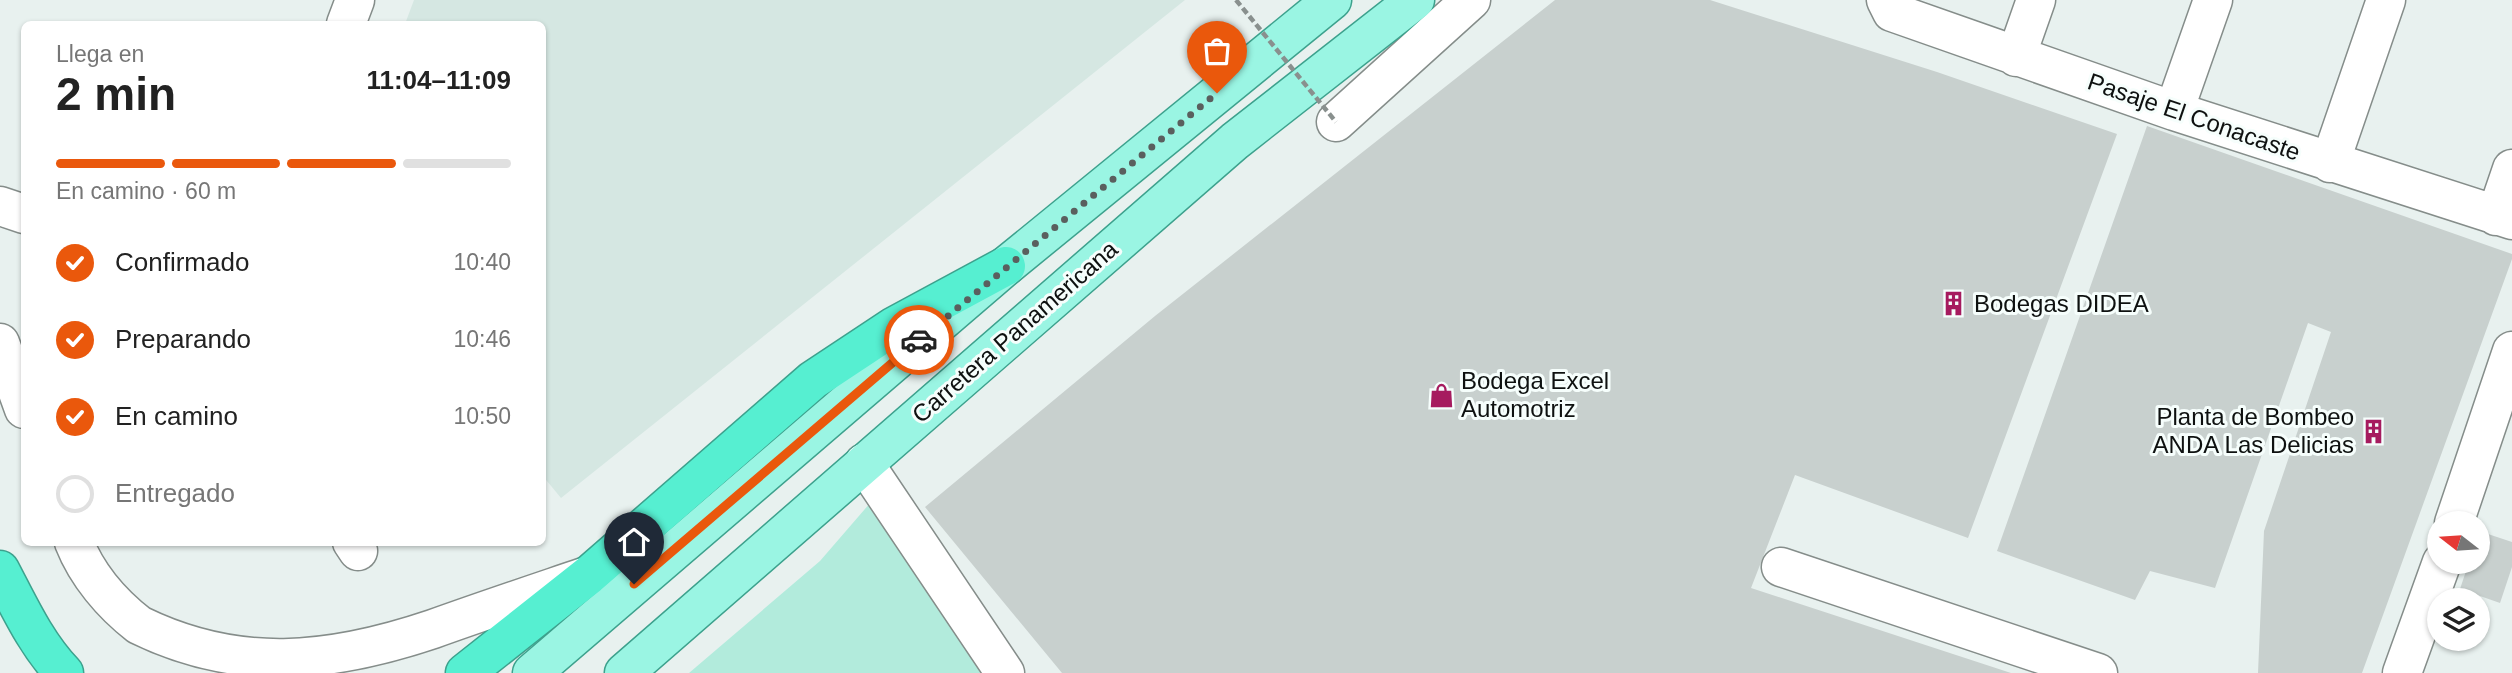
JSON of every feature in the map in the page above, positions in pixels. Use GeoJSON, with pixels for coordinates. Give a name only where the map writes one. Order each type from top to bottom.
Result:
{"type":"FeatureCollection","features":[{"type":"Feature","properties":{"kind":"highway"},"geometry":{"type":"LineString","coordinates":[[465,673],[589,575],[813,380],[893,327],[1006,266]]}},
{"type":"Feature","properties":{"kind":"highway"},"geometry":{"type":"LineString","coordinates":[[0,570],[33,631],[64,673]]}},
{"type":"Feature","properties":{"kind":"main road"},"geometry":{"type":"LineString","coordinates":[[532,673],[1006,266],[1332,0]]}},
{"type":"Feature","properties":{"kind":"main road","name":"Carretera Panamericana"},"geometry":{"type":"LineString","coordinates":[[624,673],[1235,141],[1415,0]]}},
{"type":"Feature","properties":{"kind":"street"},"geometry":{"type":"LineString","coordinates":[[347,21],[355,0]]}},
{"type":"Feature","properties":{"kind":"street"},"geometry":{"type":"LineString","coordinates":[[1336,122],[1471,0]]}},
{"type":"Feature","properties":{"kind":"street"},"geometry":{"type":"LineString","coordinates":[[2016,57],[2036,0]]}},
{"type":"Feature","properties":{"kind":"street"},"geometry":{"type":"LineString","coordinates":[[2174,111],[2213,0]]}},
{"type":"Feature","properties":{"kind":"street"},"geometry":{"type":"LineString","coordinates":[[2330,163],[2386,0]]}},
{"type":"Feature","properties":{"kind":"street","name":"Pasaje El Conacaste"},"geometry":{"type":"LineString","coordinates":[[1891,4],[2016,57],[2330,163],[2504,218]]}},
{"type":"Feature","properties":{"kind":"street"},"geometry":{"type":"LineString","coordinates":[[2504,218],[2512,169]]}},
{"type":"Feature","properties":{"kind":"street"},"geometry":{"type":"LineString","coordinates":[[0,206],[21,213]]}},
{"type":"Feature","properties":{"kind":"street"},"geometry":{"type":"LineString","coordinates":[[0,343],[21,401]]}},
{"type":"Feature","properties":{"kind":"street"},"geometry":{"type":"LineString","coordinates":[[2458,511],[2512,351]]}},
{"type":"Feature","properties":{"kind":"street"},"geometry":{"type":"LineString","coordinates":[[864,463],[1005,673]]}},
{"type":"Feature","properties":{"kind":"street"},"geometry":{"type":"LineString","coordinates":[[76,546],[94,579],[111,600],[154,636],[177,650],[205,661],[244,669],[280,670],[321,665],[589,575]]}},
{"type":"Feature","properties":{"kind":"street"},"geometry":{"type":"LineString","coordinates":[[1781,567],[2098,673]]}},
{"type":"Feature","properties":{"kind":"street"},"geometry":{"type":"LineString","coordinates":[[2402,673],[2438,574]]}},
{"type":"Feature","properties":{"kind":"path"},"geometry":{"type":"LineString","coordinates":[[1236,0],[1336,122]]}},
{"type":"Feature","properties":{"kind":"shaded area"},"geometry":{"type":"Polygon","coordinates":[[[414,0],[1185,0],[561,498],[546,480],[546,21],[406,21],[414,0]]]}},
{"type":"Feature","properties":{"kind":"green space"},"geometry":{"type":"Polygon","coordinates":[[[871,502],[1010,673],[689,673],[820,561],[871,502]]]}},
{"type":"Feature","properties":{"kind":"building","name":"Bodega Excel Automotriz"},"geometry":{"type":"Polygon","coordinates":[[[1555,0],[1710,0],[1937,72],[2117,134],[1968,538],[1795,475],[1751,588],[2011,673],[1062,673],[925,507],[1155,316],[1555,0]]]}},
{"type":"Feature","properties":{"kind":"building"},"geometry":{"type":"Polygon","coordinates":[[[2147,126],[2512,254],[2362,673],[2258,673],[2264,531],[2331,332],[2308,323],[2215,588],[2150,571],[2135,600],[1997,551],[2147,126]]]}},
{"type":"Feature","properties":{"kind":"building"},"geometry":{"type":"Polygon","coordinates":[[[2490,535],[2512,542],[2512,567],[2500,603],[2490,600],[2490,588],[2460,588],[2465,574],[2490,574],[2490,535]]]}},
{"type":"Feature","properties":{"kind":"way so far"},"geometry":{"type":"LineString","coordinates":[[919,340],[1217,93]]}},
{"type":"Feature","properties":{"kind":"place","name":"Bodegas DIDEA"},"geometry":{"type":"Point","coordinates":[1954,304]}},
{"type":"Feature","properties":{"kind":"place","name":"Bodega Excel Automotriz"},"geometry":{"type":"Point","coordinates":[1441,395]}},
{"type":"Feature","properties":{"kind":"place","name":"Planta de Bombeo ANDA Las Delicias"},"geometry":{"type":"Point","coordinates":[2374,431]}},
{"type":"Feature","properties":{"kind":"route"},"geometry":{"type":"LineString","coordinates":[[634,584],[919,340]]}}]}
